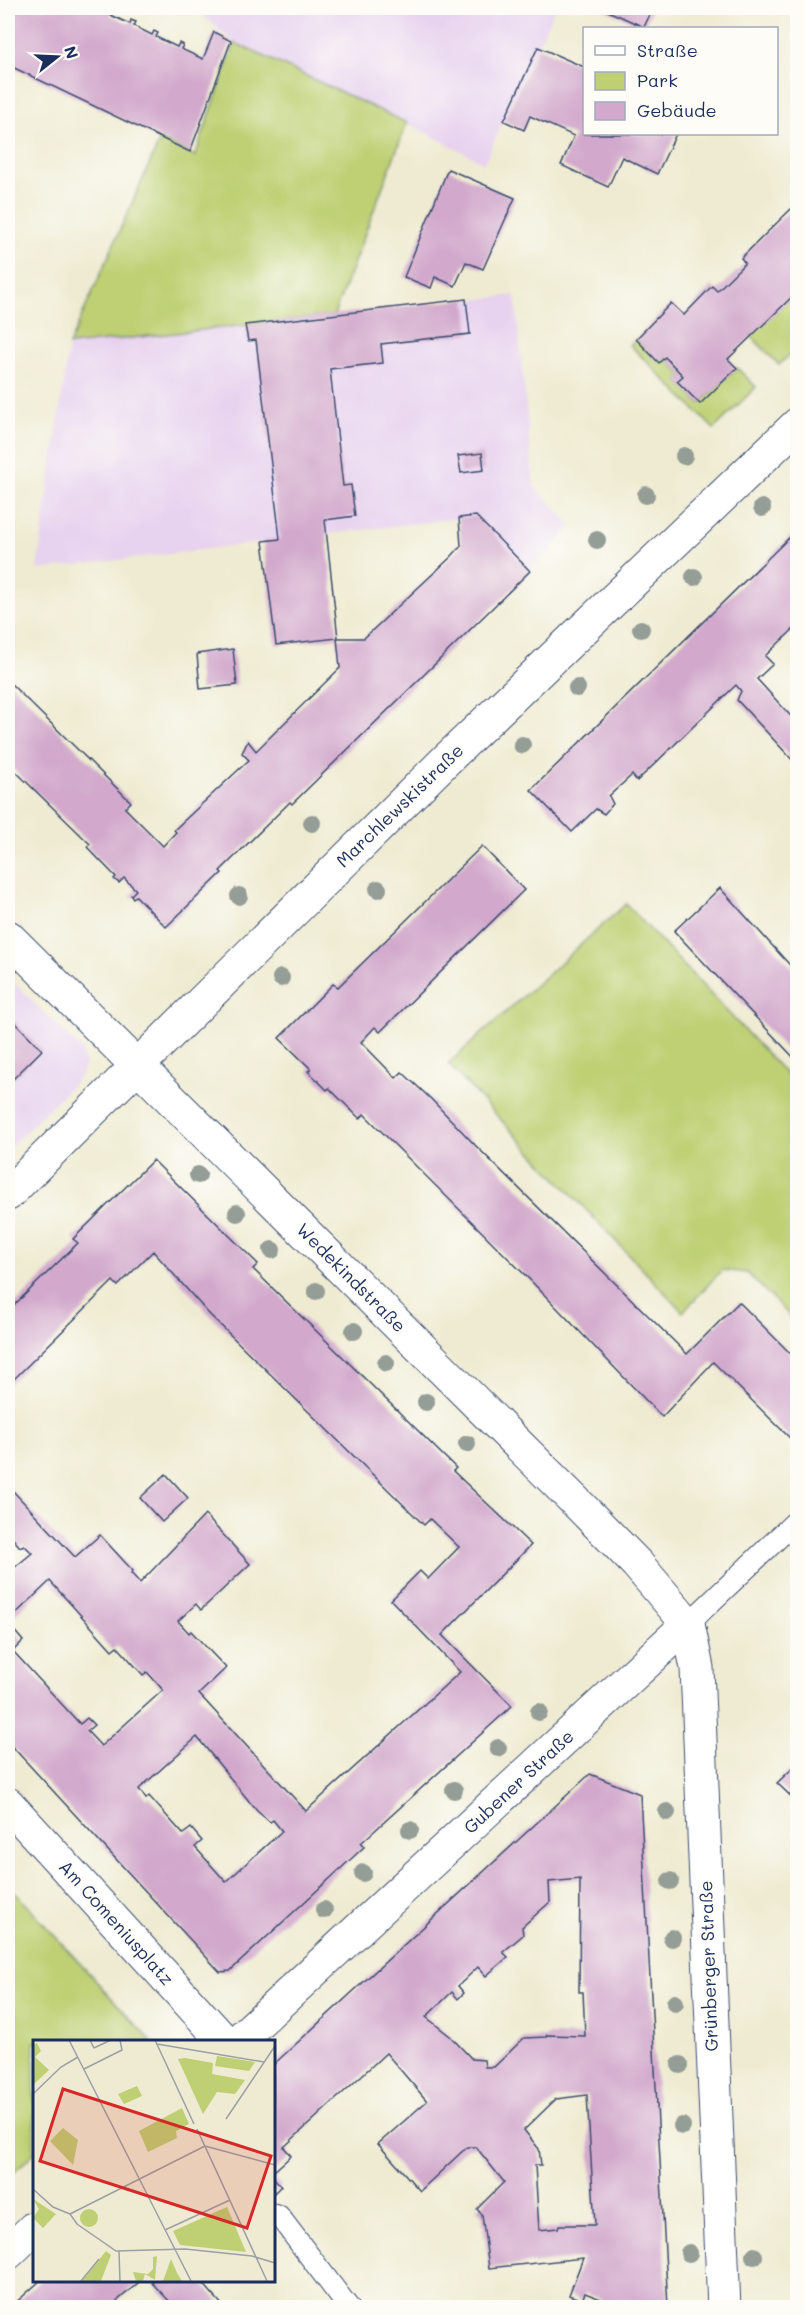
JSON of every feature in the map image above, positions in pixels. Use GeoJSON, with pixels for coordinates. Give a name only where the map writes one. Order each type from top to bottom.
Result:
{"type":"FeatureCollection","features":[{"type":"Feature","properties":{"kind":"street","name":"Marchlewskistraße"},"geometry":{"type":"LineString","coordinates":[[8,1194],[564,645],[678,540],[798,424]]}},
{"type":"Feature","properties":{"kind":"street","name":"Wedekindstraße"},"geometry":{"type":"LineString","coordinates":[[8,937],[579,1505],[637,1564],[688,1624]]}},
{"type":"Feature","properties":{"kind":"street","name":"Gubener Straße"},"geometry":{"type":"LineString","coordinates":[[239,2040],[688,1624]]}},
{"type":"Feature","properties":{"kind":"street","name":"Grünberger Straße"},"geometry":{"type":"LineString","coordinates":[[688,1624],[697,1668],[724,2307]]}},
{"type":"Feature","properties":{"kind":"street","name":"Am Comeniusplatz"},"geometry":{"type":"LineString","coordinates":[[8,1804],[223,2040]]}},
{"type":"Feature","properties":{"kind":"street"},"geometry":{"type":"LineString","coordinates":[[8,2253],[33,2229]]}},
{"type":"Feature","properties":{"kind":"lane","name":"Gubener Straße"},"geometry":{"type":"LineString","coordinates":[[688,1624],[798,1520]]}},
{"type":"Feature","properties":{"kind":"lane"},"geometry":{"type":"LineString","coordinates":[[274,2214],[279,2216],[349,2307]]}},
{"type":"Feature","properties":{"kind":"shaded area"},"geometry":{"type":"Polygon","coordinates":[[[194,8],[555,8],[484,163],[407,123],[235,43],[194,8]]]}},
{"type":"Feature","properties":{"kind":"shaded area"},"geometry":{"type":"Polygon","coordinates":[[[515,295],[534,487],[573,526],[530,571],[476,516],[37,570],[69,345],[515,295]]]}},
{"type":"Feature","properties":{"kind":"shaded area"},"geometry":{"type":"Polygon","coordinates":[[[8,977],[82,1050],[85,1064],[79,1078],[8,1149],[8,977]]]}},
{"type":"Feature","properties":{"kind":"green space"},"geometry":{"type":"Polygon","coordinates":[[[235,43],[407,123],[334,315],[69,345],[160,140],[195,156],[235,43]]]}},
{"type":"Feature","properties":{"kind":"green space"},"geometry":{"type":"Polygon","coordinates":[[[797,291],[797,347],[779,365],[751,336],[797,291]]]}},
{"type":"Feature","properties":{"kind":"green space"},"geometry":{"type":"Polygon","coordinates":[[[636,339],[659,362],[665,357],[683,376],[678,381],[700,404],[737,368],[756,387],[714,429],[630,345],[636,339]]]}},
{"type":"Feature","properties":{"kind":"green space"},"geometry":{"type":"Polygon","coordinates":[[[626,904],[797,1086],[797,1323],[747,1273],[722,1270],[683,1312],[448,1064],[626,904]]]}},
{"type":"Feature","properties":{"kind":"green space"},"geometry":{"type":"Polygon","coordinates":[[[8,1885],[150,2040],[33,2040],[33,2154],[8,2178],[8,1885]]]}},
{"type":"Feature","properties":{"kind":"building"},"geometry":{"type":"Polygon","coordinates":[[[9,8],[114,8],[110,15],[130,24],[131,20],[136,22],[134,26],[152,35],[154,31],[158,33],[156,37],[177,47],[179,43],[183,45],[181,49],[203,59],[214,32],[231,41],[190,152],[8,65],[9,8]]]}},
{"type":"Feature","properties":{"kind":"building"},"geometry":{"type":"Polygon","coordinates":[[[601,8],[653,8],[644,27],[601,8]]]}},
{"type":"Feature","properties":{"kind":"building"},"geometry":{"type":"Polygon","coordinates":[[[538,47],[583,67],[583,135],[676,135],[657,174],[622,157],[608,187],[561,165],[574,136],[530,116],[524,130],[504,121],[538,47]]]}},
{"type":"Feature","properties":{"kind":"building"},"geometry":{"type":"Polygon","coordinates":[[[448,169],[515,198],[483,269],[466,262],[455,286],[435,277],[431,288],[404,277],[448,169]]]}},
{"type":"Feature","properties":{"kind":"building"},"geometry":{"type":"Polygon","coordinates":[[[791,209],[798,215],[798,291],[728,359],[737,368],[700,404],[677,381],[683,376],[665,357],[659,363],[636,339],[671,303],[684,315],[712,286],[717,291],[745,263],[741,258],[791,209]]]}},
{"type":"Feature","properties":{"kind":"building"},"geometry":{"type":"Polygon","coordinates":[[[466,299],[470,334],[381,344],[383,363],[330,369],[343,486],[351,485],[355,516],[325,520],[338,638],[364,638],[451,557],[461,546],[459,518],[476,516],[530,571],[292,804],[290,802],[166,927],[136,896],[133,898],[131,895],[136,890],[124,878],[119,883],[114,879],[116,877],[87,847],[90,844],[8,764],[8,681],[131,802],[125,808],[163,846],[176,832],[174,830],[249,760],[242,753],[248,741],[256,751],[340,668],[337,638],[276,645],[263,541],[280,539],[256,340],[248,341],[245,325],[466,299]]]}},
{"type":"Feature","properties":{"kind":"building"},"geometry":{"type":"Polygon","coordinates":[[[482,453],[484,470],[461,473],[458,456],[482,453]]]}},
{"type":"Feature","properties":{"kind":"building"},"geometry":{"type":"Polygon","coordinates":[[[798,529],[798,625],[765,656],[773,664],[757,679],[798,724],[798,766],[737,700],[741,691],[736,685],[637,781],[632,775],[609,796],[613,804],[604,814],[596,809],[572,832],[531,790],[798,529]]]}},
{"type":"Feature","properties":{"kind":"building"},"geometry":{"type":"Polygon","coordinates":[[[233,649],[237,685],[200,689],[197,654],[233,649]]]}},
{"type":"Feature","properties":{"kind":"building"},"geometry":{"type":"Polygon","coordinates":[[[482,846],[524,890],[380,1032],[375,1027],[361,1042],[396,1078],[402,1072],[431,1099],[687,1354],[739,1302],[798,1361],[798,1446],[713,1362],[662,1417],[532,1282],[364,1114],[360,1119],[329,1088],[327,1090],[308,1071],[311,1069],[279,1038],[333,984],[338,987],[482,846]]]}},
{"type":"Feature","properties":{"kind":"building"},"geometry":{"type":"Polygon","coordinates":[[[720,888],[798,974],[798,1062],[674,931],[720,888]]]}},
{"type":"Feature","properties":{"kind":"building"},"geometry":{"type":"Polygon","coordinates":[[[8,1015],[42,1050],[8,1084],[8,1015]]]}},
{"type":"Feature","properties":{"kind":"building"},"geometry":{"type":"Polygon","coordinates":[[[153,1160],[258,1264],[253,1269],[456,1468],[453,1471],[531,1545],[442,1635],[512,1706],[361,1843],[364,1847],[230,1971],[220,1972],[8,1742],[8,1623],[23,1641],[13,1651],[80,1724],[87,1718],[94,1725],[87,1731],[101,1746],[163,1690],[147,1672],[143,1675],[117,1646],[112,1650],[50,1581],[8,1621],[8,1573],[32,1553],[24,1545],[20,1547],[8,1533],[8,1496],[13,1491],[75,1557],[100,1535],[133,1571],[131,1573],[140,1583],[205,1515],[250,1564],[201,1610],[196,1604],[178,1621],[189,1633],[191,1631],[226,1668],[199,1694],[306,1811],[460,1672],[391,1600],[420,1571],[428,1579],[459,1547],[430,1519],[424,1525],[208,1313],[153,1251],[118,1286],[113,1281],[8,1385],[8,1311],[78,1243],[73,1239],[153,1160]],[[197,1737],[139,1789],[146,1799],[149,1796],[183,1834],[191,1828],[202,1841],[195,1847],[226,1882],[282,1831],[273,1820],[270,1822],[257,1811],[197,1737]]]}},
{"type":"Feature","properties":{"kind":"building"},"geometry":{"type":"Polygon","coordinates":[[[166,1474],[188,1498],[162,1522],[140,1498],[166,1474]]]}},
{"type":"Feature","properties":{"kind":"building"},"geometry":{"type":"Polygon","coordinates":[[[798,1763],[798,1803],[777,1783],[798,1763]]]}},
{"type":"Feature","properties":{"kind":"building"},"geometry":{"type":"Polygon","coordinates":[[[590,1774],[640,1794],[668,2307],[602,2307],[601,2299],[585,2293],[582,2300],[569,2295],[583,2258],[489,2268],[482,2215],[477,2209],[504,2182],[476,2147],[467,2147],[420,2191],[378,2144],[427,2101],[386,2053],[284,2147],[291,2156],[274,2171],[274,2064],[590,1774]],[[580,1879],[549,1882],[550,1902],[522,1927],[523,1935],[503,1952],[508,1957],[486,1976],[478,1967],[458,1986],[464,1993],[458,1999],[452,1992],[426,2017],[450,2036],[472,2059],[484,2060],[485,2067],[494,2067],[524,2038],[546,2037],[547,2035],[585,2036],[583,1992],[579,1992],[580,1879]],[[587,2095],[556,2099],[524,2130],[539,2149],[541,2165],[535,2165],[539,2230],[558,2228],[559,2225],[595,2225],[587,2095]]]}},
{"type":"Feature","properties":{"kind":"building"},"geometry":{"type":"Polygon","coordinates":[[[274,2178],[281,2186],[274,2193],[274,2178]]]}},
{"type":"Feature","properties":{"kind":"building"},"geometry":{"type":"Polygon","coordinates":[[[39,2282],[138,2283],[110,2307],[11,2307],[39,2282]]]}},
{"type":"Feature","properties":{"kind":"building"},"geometry":{"type":"Polygon","coordinates":[[[202,2282],[224,2307],[175,2307],[152,2283],[202,2282]]]}}]}
